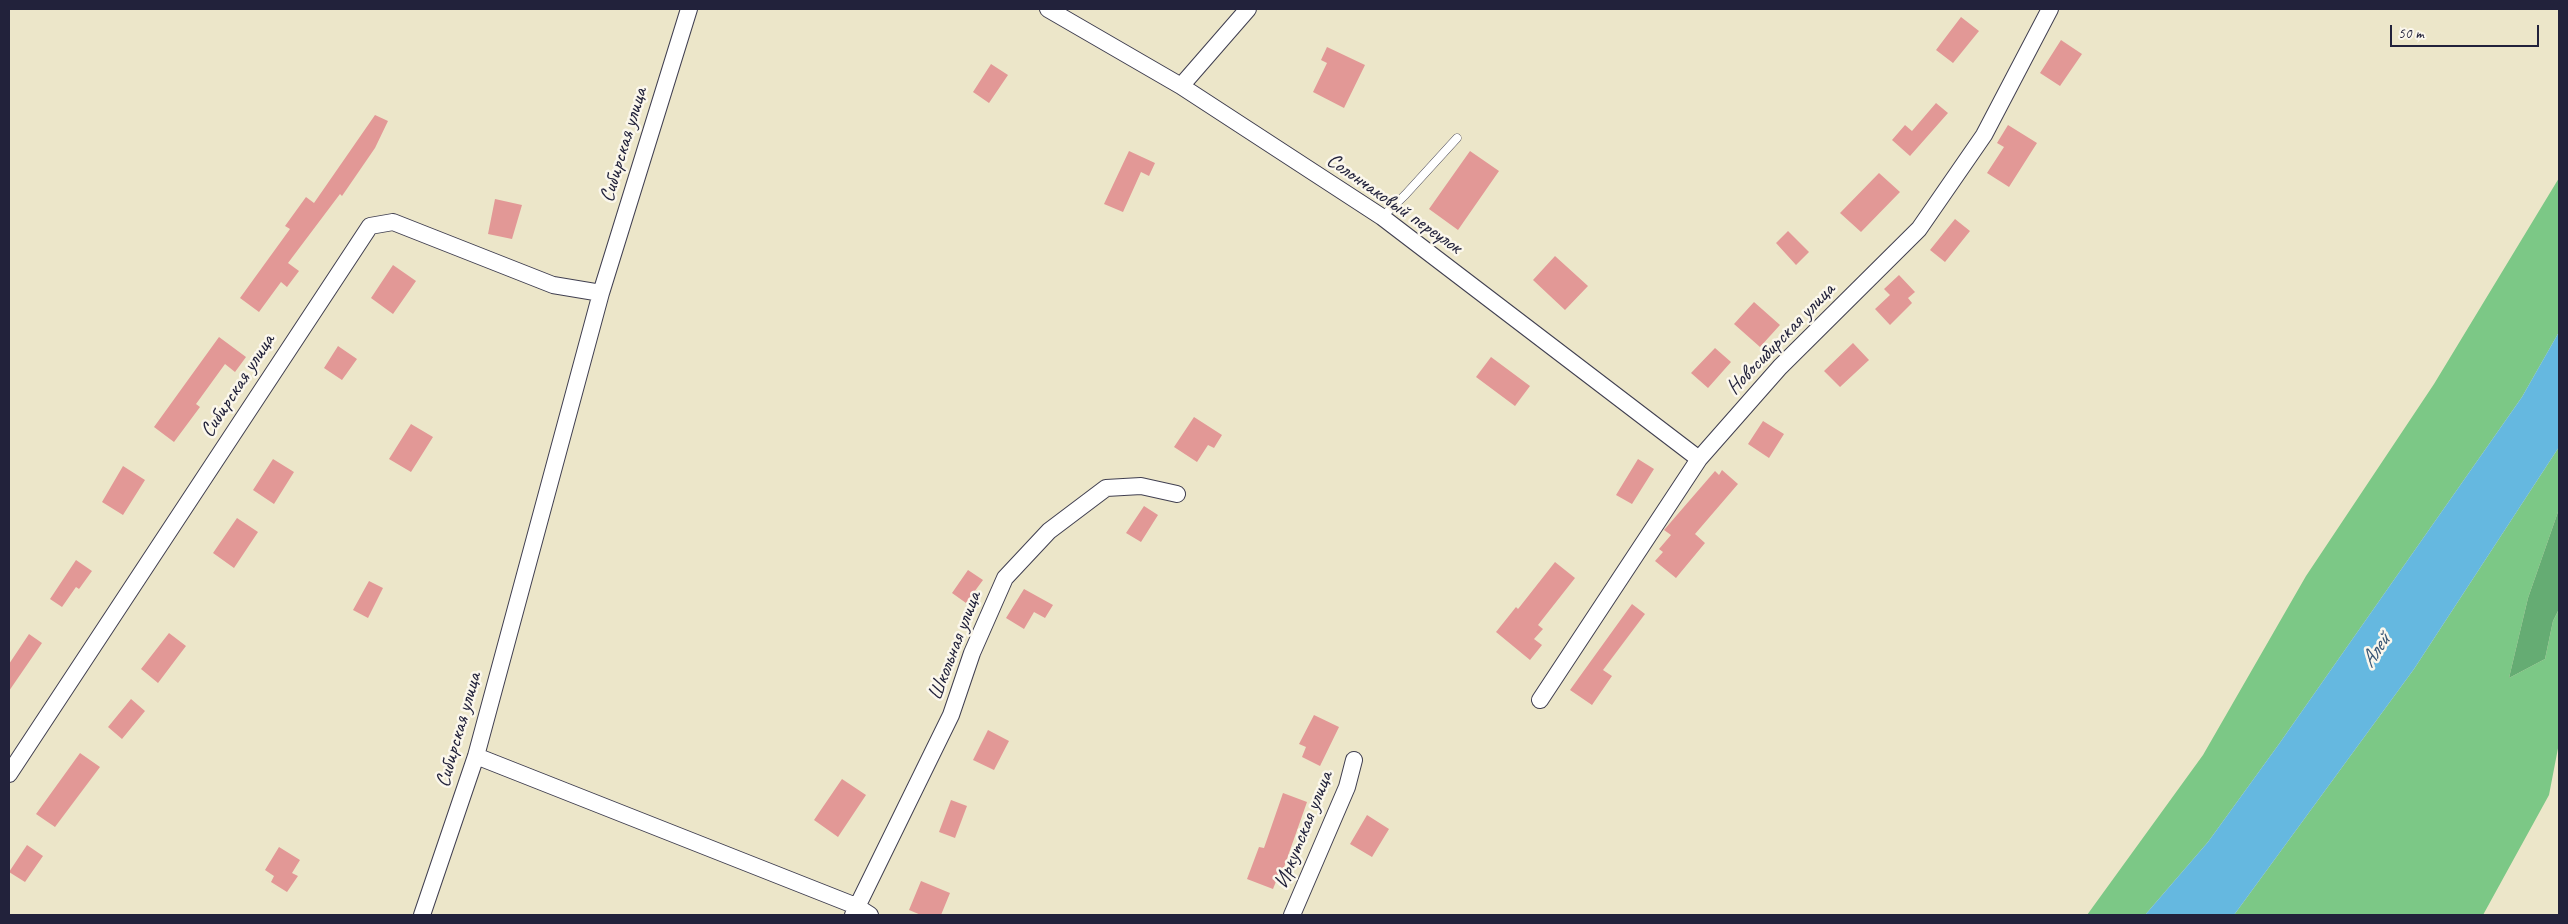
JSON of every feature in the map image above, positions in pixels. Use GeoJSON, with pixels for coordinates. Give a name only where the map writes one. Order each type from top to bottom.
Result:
{"type":"FeatureCollection","features":[{"type":"Feature","properties":{"kind":"street","name":"Сибирская улица"},"geometry":{"type":"LineString","coordinates":[[422,915],[476,756],[601,294],[689,9]]}},
{"type":"Feature","properties":{"kind":"street","name":"Солончаковый переулок"},"geometry":{"type":"LineString","coordinates":[[1048,9],[1181,86],[1382,217],[1700,459]]}},
{"type":"Feature","properties":{"kind":"street"},"geometry":{"type":"LineString","coordinates":[[1181,86],[1248,9]]}},
{"type":"Feature","properties":{"kind":"street","name":"Новосибирская улица"},"geometry":{"type":"LineString","coordinates":[[1540,700],[1700,459],[1780,368],[1919,229],[1984,135],[2050,9]]}},
{"type":"Feature","properties":{"kind":"street","name":"Сибирская улица"},"geometry":{"type":"LineString","coordinates":[[9,774],[370,226],[393,222],[553,285],[601,294]]}},
{"type":"Feature","properties":{"kind":"street","name":"Школьная улица"},"geometry":{"type":"LineString","coordinates":[[854,911],[951,714],[972,654],[1005,578],[1049,531],[1106,488],[1141,486],[1177,494]]}},
{"type":"Feature","properties":{"kind":"street"},"geometry":{"type":"LineString","coordinates":[[476,756],[854,911],[870,915]]}},
{"type":"Feature","properties":{"kind":"street","name":"Иркутская улица"},"geometry":{"type":"LineString","coordinates":[[1292,915],[1347,787],[1354,760]]}},
{"type":"Feature","properties":{"kind":"lane"},"geometry":{"type":"LineString","coordinates":[[1382,217],[1405,195],[1457,138]]}},
{"type":"Feature","properties":{"kind":"green space"},"geometry":{"type":"Polygon","coordinates":[[[2559,178],[2559,332],[2522,397],[2279,744],[2208,842],[2145,915],[2087,915],[2203,755],[2306,576],[2434,384],[2559,178]]]}},
{"type":"Feature","properties":{"kind":"green space"},"geometry":{"type":"Polygon","coordinates":[[[2559,447],[2559,509],[2528,598],[2509,678],[2545,659],[2553,621],[2559,609],[2559,743],[2549,795],[2483,915],[2234,915],[2414,669],[2559,447]]]}},
{"type":"Feature","properties":{"kind":"green space"},"geometry":{"type":"Polygon","coordinates":[[[2559,509],[2559,609],[2553,621],[2545,659],[2509,678],[2528,598],[2559,509]]]}},
{"type":"Feature","properties":{"kind":"water","name":"Алей"},"geometry":{"type":"Polygon","coordinates":[[[2559,332],[2559,447],[2414,669],[2234,915],[2145,915],[2208,842],[2279,744],[2522,397],[2559,332]]]}},
{"type":"Feature","properties":{"kind":"building"},"geometry":{"type":"Polygon","coordinates":[[[1961,17],[1979,31],[1953,63],[1936,50],[1961,17]]]}},
{"type":"Feature","properties":{"kind":"building"},"geometry":{"type":"Polygon","coordinates":[[[2061,40],[2082,54],[2060,86],[2040,73],[2061,40]]]}},
{"type":"Feature","properties":{"kind":"building"},"geometry":{"type":"Polygon","coordinates":[[[1327,47],[1365,65],[1344,108],[1313,92],[1327,63],[1321,60],[1327,47]]]}},
{"type":"Feature","properties":{"kind":"building"},"geometry":{"type":"Polygon","coordinates":[[[991,64],[1008,75],[989,103],[973,92],[991,64]]]}},
{"type":"Feature","properties":{"kind":"building"},"geometry":{"type":"Polygon","coordinates":[[[1936,103],[1948,113],[1910,156],[1892,140],[1905,125],[1912,131],[1936,103]]]}},
{"type":"Feature","properties":{"kind":"building"},"geometry":{"type":"Polygon","coordinates":[[[375,115],[388,121],[375,148],[342,196],[340,194],[288,263],[299,271],[287,287],[281,282],[259,312],[240,298],[290,229],[285,226],[306,197],[314,203],[375,115]]]}},
{"type":"Feature","properties":{"kind":"building"},"geometry":{"type":"Polygon","coordinates":[[[2008,125],[2037,143],[2009,187],[1987,173],[2004,147],[1997,143],[2008,125]]]}},
{"type":"Feature","properties":{"kind":"building"},"geometry":{"type":"Polygon","coordinates":[[[1129,151],[1155,163],[1149,176],[1141,172],[1123,212],[1104,204],[1129,151]]]}},
{"type":"Feature","properties":{"kind":"building"},"geometry":{"type":"Polygon","coordinates":[[[1470,151],[1499,171],[1458,230],[1429,209],[1470,151]]]}},
{"type":"Feature","properties":{"kind":"building"},"geometry":{"type":"Polygon","coordinates":[[[1879,173],[1900,192],[1861,232],[1840,213],[1879,173]]]}},
{"type":"Feature","properties":{"kind":"building"},"geometry":{"type":"Polygon","coordinates":[[[495,199],[522,205],[512,239],[488,234],[495,199]]]}},
{"type":"Feature","properties":{"kind":"building"},"geometry":{"type":"Polygon","coordinates":[[[1955,219],[1970,231],[1945,262],[1930,250],[1955,219]]]}},
{"type":"Feature","properties":{"kind":"building"},"geometry":{"type":"Polygon","coordinates":[[[1788,231],[1809,252],[1796,265],[1776,243],[1788,231]]]}},
{"type":"Feature","properties":{"kind":"building"},"geometry":{"type":"Polygon","coordinates":[[[1555,256],[1588,286],[1565,310],[1533,280],[1555,256]]]}},
{"type":"Feature","properties":{"kind":"building"},"geometry":{"type":"Polygon","coordinates":[[[393,265],[416,281],[393,314],[371,298],[393,265]]]}},
{"type":"Feature","properties":{"kind":"building"},"geometry":{"type":"Polygon","coordinates":[[[1899,275],[1915,292],[1908,298],[1912,303],[1890,325],[1875,309],[1890,295],[1884,289],[1899,275]]]}},
{"type":"Feature","properties":{"kind":"building"},"geometry":{"type":"Polygon","coordinates":[[[1754,302],[1780,325],[1760,347],[1734,324],[1754,302]]]}},
{"type":"Feature","properties":{"kind":"building"},"geometry":{"type":"Polygon","coordinates":[[[219,337],[246,357],[235,372],[225,364],[196,404],[200,407],[174,442],[154,427],[219,337]]]}},
{"type":"Feature","properties":{"kind":"building"},"geometry":{"type":"Polygon","coordinates":[[[1853,343],[1869,360],[1840,387],[1824,371],[1853,343]]]}},
{"type":"Feature","properties":{"kind":"building"},"geometry":{"type":"Polygon","coordinates":[[[338,346],[357,359],[342,380],[324,368],[338,346]]]}},
{"type":"Feature","properties":{"kind":"building"},"geometry":{"type":"Polygon","coordinates":[[[1715,348],[1731,362],[1708,388],[1691,373],[1715,348]]]}},
{"type":"Feature","properties":{"kind":"building"},"geometry":{"type":"Polygon","coordinates":[[[1491,357],[1530,386],[1515,406],[1476,377],[1491,357]]]}},
{"type":"Feature","properties":{"kind":"building"},"geometry":{"type":"Polygon","coordinates":[[[1194,417],[1222,435],[1214,448],[1208,445],[1197,462],[1174,447],[1194,417]]]}},
{"type":"Feature","properties":{"kind":"building"},"geometry":{"type":"Polygon","coordinates":[[[1763,421],[1784,434],[1769,458],[1748,444],[1763,421]]]}},
{"type":"Feature","properties":{"kind":"building"},"geometry":{"type":"Polygon","coordinates":[[[411,424],[433,437],[411,472],[389,459],[411,424]]]}},
{"type":"Feature","properties":{"kind":"building"},"geometry":{"type":"Polygon","coordinates":[[[273,459],[294,472],[274,504],[253,490],[273,459]]]}},
{"type":"Feature","properties":{"kind":"building"},"geometry":{"type":"Polygon","coordinates":[[[1638,459],[1654,469],[1632,504],[1616,495],[1638,459]]]}},
{"type":"Feature","properties":{"kind":"building"},"geometry":{"type":"Polygon","coordinates":[[[123,466],[145,480],[123,515],[102,502],[123,466]]]}},
{"type":"Feature","properties":{"kind":"building"},"geometry":{"type":"Polygon","coordinates":[[[1722,470],[1738,484],[1695,534],[1705,543],[1676,578],[1655,561],[1663,552],[1659,549],[1671,535],[1664,530],[1715,471],[1719,475],[1722,470]]]}},
{"type":"Feature","properties":{"kind":"building"},"geometry":{"type":"Polygon","coordinates":[[[1144,506],[1158,515],[1141,542],[1126,533],[1144,506]]]}},
{"type":"Feature","properties":{"kind":"building"},"geometry":{"type":"Polygon","coordinates":[[[237,518],[258,532],[234,568],[213,553],[237,518]]]}},
{"type":"Feature","properties":{"kind":"building"},"geometry":{"type":"Polygon","coordinates":[[[76,560],[92,571],[79,589],[76,587],[62,607],[50,599],[76,560]]]}},
{"type":"Feature","properties":{"kind":"building"},"geometry":{"type":"Polygon","coordinates":[[[1555,562],[1575,578],[1538,625],[1543,629],[1534,639],[1542,645],[1530,660],[1496,632],[1516,607],[1518,609],[1555,562]]]}},
{"type":"Feature","properties":{"kind":"building"},"geometry":{"type":"Polygon","coordinates":[[[968,570],[983,580],[966,603],[952,593],[968,570]]]}},
{"type":"Feature","properties":{"kind":"building"},"geometry":{"type":"Polygon","coordinates":[[[369,581],[383,588],[368,618],[353,610],[369,581]]]}},
{"type":"Feature","properties":{"kind":"building"},"geometry":{"type":"Polygon","coordinates":[[[1024,589],[1053,605],[1045,618],[1034,612],[1024,629],[1006,618],[1024,589]]]}},
{"type":"Feature","properties":{"kind":"building"},"geometry":{"type":"Polygon","coordinates":[[[1632,604],[1645,614],[1603,670],[1612,676],[1592,705],[1570,690],[1632,604]]]}},
{"type":"Feature","properties":{"kind":"building"},"geometry":{"type":"Polygon","coordinates":[[[169,633],[186,646],[158,683],[141,669],[169,633]]]}},
{"type":"Feature","properties":{"kind":"building"},"geometry":{"type":"Polygon","coordinates":[[[29,634],[42,643],[9,691],[9,664],[29,634]]]}},
{"type":"Feature","properties":{"kind":"building"},"geometry":{"type":"Polygon","coordinates":[[[131,699],[145,711],[122,739],[108,727],[131,699]]]}},
{"type":"Feature","properties":{"kind":"building"},"geometry":{"type":"Polygon","coordinates":[[[1314,715],[1339,727],[1320,766],[1302,757],[1306,747],[1299,744],[1314,715]]]}},
{"type":"Feature","properties":{"kind":"building"},"geometry":{"type":"Polygon","coordinates":[[[988,730],[1009,741],[994,770],[973,760],[988,730]]]}},
{"type":"Feature","properties":{"kind":"building"},"geometry":{"type":"Polygon","coordinates":[[[80,753],[100,767],[55,827],[36,814],[80,753]]]}},
{"type":"Feature","properties":{"kind":"building"},"geometry":{"type":"Polygon","coordinates":[[[842,779],[866,795],[838,837],[814,820],[842,779]]]}},
{"type":"Feature","properties":{"kind":"building"},"geometry":{"type":"Polygon","coordinates":[[[1283,793],[1307,802],[1283,870],[1281,869],[1273,889],[1247,879],[1259,847],[1264,848],[1283,793]]]}},
{"type":"Feature","properties":{"kind":"building"},"geometry":{"type":"Polygon","coordinates":[[[951,800],[967,806],[955,838],[939,832],[951,800]]]}},
{"type":"Feature","properties":{"kind":"building"},"geometry":{"type":"Polygon","coordinates":[[[1367,815],[1389,829],[1372,857],[1350,844],[1367,815]]]}},
{"type":"Feature","properties":{"kind":"building"},"geometry":{"type":"Polygon","coordinates":[[[27,845],[43,856],[25,882],[9,872],[27,845]]]}},
{"type":"Feature","properties":{"kind":"building"},"geometry":{"type":"Polygon","coordinates":[[[279,847],[300,860],[292,873],[298,876],[287,892],[271,882],[274,876],[265,870],[279,847]]]}},
{"type":"Feature","properties":{"kind":"building"},"geometry":{"type":"Polygon","coordinates":[[[921,881],[950,893],[941,915],[921,915],[909,910],[921,881]]]}}]}
